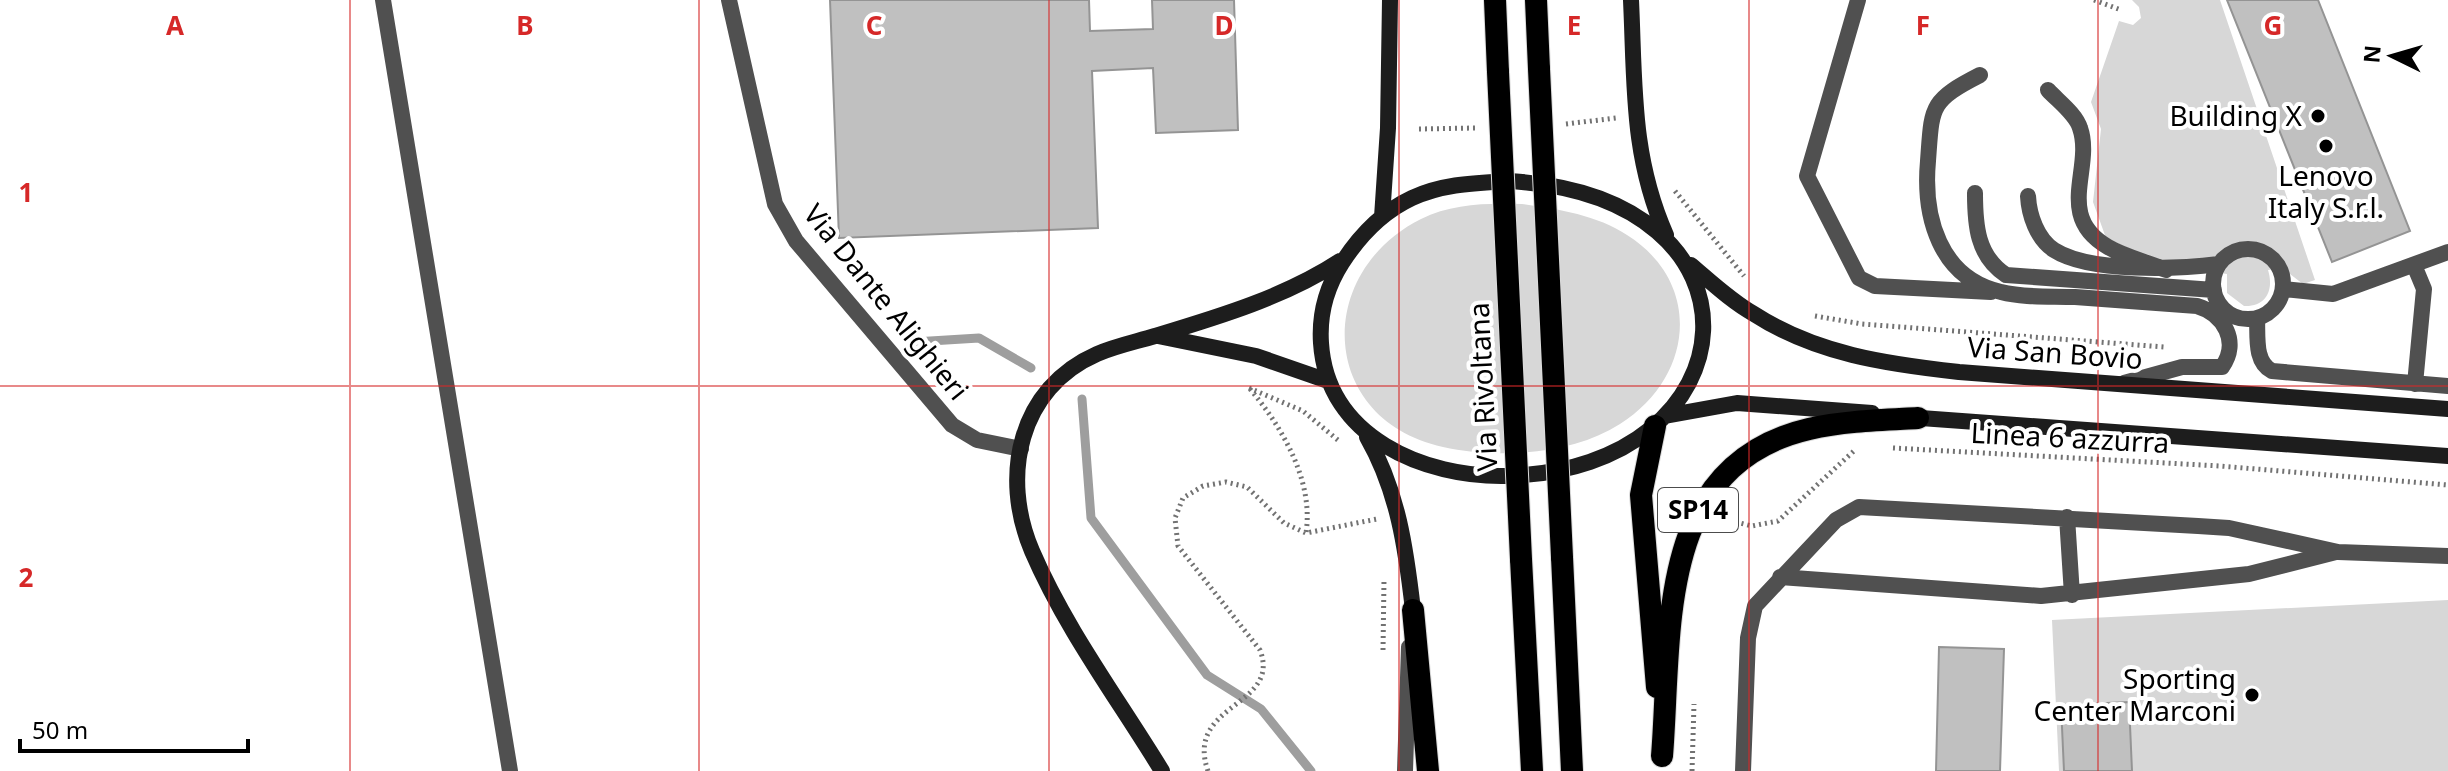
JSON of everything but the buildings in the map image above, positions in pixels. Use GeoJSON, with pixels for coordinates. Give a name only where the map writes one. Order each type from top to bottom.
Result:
{"type":"FeatureCollection","features":[{"type":"Feature","properties":{"kind":"highway","name":"Via Rivoltana"},"geometry":{"type":"LineString","coordinates":[[1495,0],[1532,771]]}},
{"type":"Feature","properties":{"kind":"highway"},"geometry":{"type":"LineString","coordinates":[[1536,0],[1572,771]]}},
{"type":"Feature","properties":{"kind":"highway","name":"SP14"},"geometry":{"type":"LineString","coordinates":[[1662,764],[1677,564],[1687,530],[1716,484],[1744,459],[1794,434],[1853,423],[1918,418]]}},
{"type":"Feature","properties":{"kind":"highway","name":"SP14"},"geometry":{"type":"LineString","coordinates":[[1660,421],[1641,495],[1662,764]]}},
{"type":"Feature","properties":{"kind":"highway"},"geometry":{"type":"LineString","coordinates":[[1413,610],[1428,771]]}},
{"type":"Feature","properties":{"kind":"main road"},"geometry":{"type":"LineString","coordinates":[[1382,217],[1388,128],[1390,0]]}},
{"type":"Feature","properties":{"kind":"main road"},"geometry":{"type":"LineString","coordinates":[[1631,0],[1641,161],[1651,201],[1668,240]]}},
{"type":"Feature","properties":{"kind":"main road"},"geometry":{"type":"LineString","coordinates":[[1668,240],[1647,221],[1609,201],[1524,182],[1468,183],[1440,188],[1413,198],[1382,217],[1345,258],[1331,280],[1322,313],[1321,350],[1328,381],[1344,408],[1363,429],[1397,454],[1423,465],[1507,476],[1593,462],[1619,451],[1660,421],[1688,381],[1703,341],[1697,285],[1687,261]]}},
{"type":"Feature","properties":{"kind":"main road","name":"Via San Bovio"},"geometry":{"type":"LineString","coordinates":[[1668,240],[1687,261],[1750,312],[1800,340],[1831,350],[1959,372],[2448,409]]}},
{"type":"Feature","properties":{"kind":"main road"},"geometry":{"type":"LineString","coordinates":[[1162,771],[1059,602],[1032,550],[1020,509],[1021,449],[1027,424],[1049,385],[1097,354],[1286,293],[1345,258]]}},
{"type":"Feature","properties":{"kind":"main road"},"geometry":{"type":"LineString","coordinates":[[1156,336],[1241,352],[1328,381]]}},
{"type":"Feature","properties":{"kind":"main road"},"geometry":{"type":"LineString","coordinates":[[1660,421],[1737,403],[2448,456]]}},
{"type":"Feature","properties":{"kind":"main road"},"geometry":{"type":"LineString","coordinates":[[1363,429],[1385,471],[1399,517],[1413,610]]}},
{"type":"Feature","properties":{"kind":"street"},"geometry":{"type":"LineString","coordinates":[[383,0],[510,771]]}},
{"type":"Feature","properties":{"kind":"street","name":"Via Dante Alighieri"},"geometry":{"type":"LineString","coordinates":[[729,0],[775,204],[796,241],[952,425],[977,440],[1021,449]]}},
{"type":"Feature","properties":{"kind":"street"},"geometry":{"type":"LineString","coordinates":[[1858,0],[1807,176],[1859,278],[1875,286],[2197,306],[2213,312],[2225,324],[2229,334],[2227,360],[2222,367],[2182,367],[2120,384]]}},
{"type":"Feature","properties":{"kind":"street"},"geometry":{"type":"LineString","coordinates":[[1980,75],[1950,90],[1935,106],[1926,183],[1930,217],[1941,248],[1957,269],[2001,292]]}},
{"type":"Feature","properties":{"kind":"street"},"geometry":{"type":"LineString","coordinates":[[2048,90],[2079,123],[2083,139],[2078,205],[2085,223],[2106,247],[2166,270]]}},
{"type":"Feature","properties":{"kind":"street"},"geometry":{"type":"LineString","coordinates":[[1975,193],[1977,235],[1992,266],[2006,275],[2214,290]]}},
{"type":"Feature","properties":{"kind":"street"},"geometry":{"type":"LineString","coordinates":[[2028,196],[2028,211],[2039,233],[2054,250],[2082,260],[2166,270],[2219,264],[2237,250],[2260,250],[2278,264],[2284,289],[2275,308],[2257,318],[2237,317],[2222,307],[2214,290],[2219,264]]}},
{"type":"Feature","properties":{"kind":"street"},"geometry":{"type":"LineString","coordinates":[[2284,289],[2333,294],[2448,252]]}},
{"type":"Feature","properties":{"kind":"street"},"geometry":{"type":"LineString","coordinates":[[2414,265],[2424,289],[2415,384]]}},
{"type":"Feature","properties":{"kind":"street"},"geometry":{"type":"LineString","coordinates":[[2257,318],[2259,354],[2265,368],[2272,371],[2448,386]]}},
{"type":"Feature","properties":{"kind":"street"},"geometry":{"type":"LineString","coordinates":[[1743,771],[1751,616],[1780,577],[1836,520],[1859,507],[2229,528],[2338,552],[2448,556]]}},
{"type":"Feature","properties":{"kind":"street"},"geometry":{"type":"LineString","coordinates":[[2067,517],[2072,595]]}},
{"type":"Feature","properties":{"kind":"street"},"geometry":{"type":"LineString","coordinates":[[1780,577],[2024,596],[2072,595],[2273,571],[2338,552]]}},
{"type":"Feature","properties":{"kind":"street"},"geometry":{"type":"LineString","coordinates":[[1405,771],[1405,715],[1413,610]]}},
{"type":"Feature","properties":{"kind":"path"},"geometry":{"type":"LineString","coordinates":[[2094,0],[2121,10]]}},
{"type":"Feature","properties":{"kind":"path"},"geometry":{"type":"LineString","coordinates":[[1565,124],[1622,117]]}},
{"type":"Feature","properties":{"kind":"path"},"geometry":{"type":"LineString","coordinates":[[1419,129],[1475,128]]}},
{"type":"Feature","properties":{"kind":"path"},"geometry":{"type":"LineString","coordinates":[[1306,533],[1309,516],[1292,456],[1279,426],[1249,388],[1303,411],[1346,449]]}},
{"type":"Feature","properties":{"kind":"path"},"geometry":{"type":"LineString","coordinates":[[1720,520],[1752,526],[1778,521],[1858,446]]}},
{"type":"Feature","properties":{"kind":"path","name":"Linea 6 azzurra"},"geometry":{"type":"LineString","coordinates":[[1890,448],[2220,466],[2448,485]]}},
{"type":"Feature","properties":{"kind":"path"},"geometry":{"type":"LineString","coordinates":[[1208,771],[1201,748],[1210,727],[1261,681],[1266,665],[1260,650],[1178,546],[1175,518],[1183,498],[1203,486],[1226,482],[1247,487],[1284,523],[1306,533],[1379,519]]}},
{"type":"Feature","properties":{"kind":"path"},"geometry":{"type":"LineString","coordinates":[[1377,508],[1380,533]]}},
{"type":"Feature","properties":{"kind":"path"},"geometry":{"type":"LineString","coordinates":[[1382,663],[1384,576]]}},
{"type":"Feature","properties":{"kind":"shaded area"},"geometry":{"type":"Polygon","coordinates":[[[2132,0],[2220,0],[2315,280],[2303,284],[2282,268],[2268,270],[2270,284],[2267,296],[2252,306],[2244,306],[2227,293],[2227,274],[2168,266],[2106,238],[2093,202],[2101,129],[2091,102],[2119,21],[2133,25],[2141,18],[2139,7],[2132,0]]]}},
{"type":"Feature","properties":{"kind":"shaded area"},"geometry":{"type":"Polygon","coordinates":[[[1522,204],[1603,222],[1627,235],[1652,255],[1668,278],[1678,304],[1680,330],[1675,356],[1663,381],[1645,404],[1620,424],[1580,442],[1557,448],[1511,453],[1464,451],[1402,432],[1372,408],[1353,377],[1345,343],[1348,308],[1361,274],[1386,243],[1421,219],[1471,205],[1522,204]]]}},
{"type":"Feature","properties":{"kind":"shaded area","name":"Sporting Center Marconi"},"geometry":{"type":"Polygon","coordinates":[[[2448,600],[2448,771],[2059,771],[2052,620],[2448,600]]]}},
{"type":"Feature","properties":{"kind":"waterway"},"geometry":{"type":"LineString","coordinates":[[914,342],[979,338],[1031,368]]}},
{"type":"Feature","properties":{"kind":"waterway"},"geometry":{"type":"LineString","coordinates":[[1082,399],[1091,518],[1207,675],[1261,709],[1311,771]]}},
{"type":"Feature","properties":{"kind":"place","name":"Building X"},"geometry":{"type":"Point","coordinates":[2318,116]}},
{"type":"Feature","properties":{"kind":"place","name":"Lenovo Italy S.r.l."},"geometry":{"type":"Point","coordinates":[2326,146]}},
{"type":"Feature","properties":{"kind":"place","name":"Sporting Center Marconi"},"geometry":{"type":"Point","coordinates":[2252,695]}}]}
